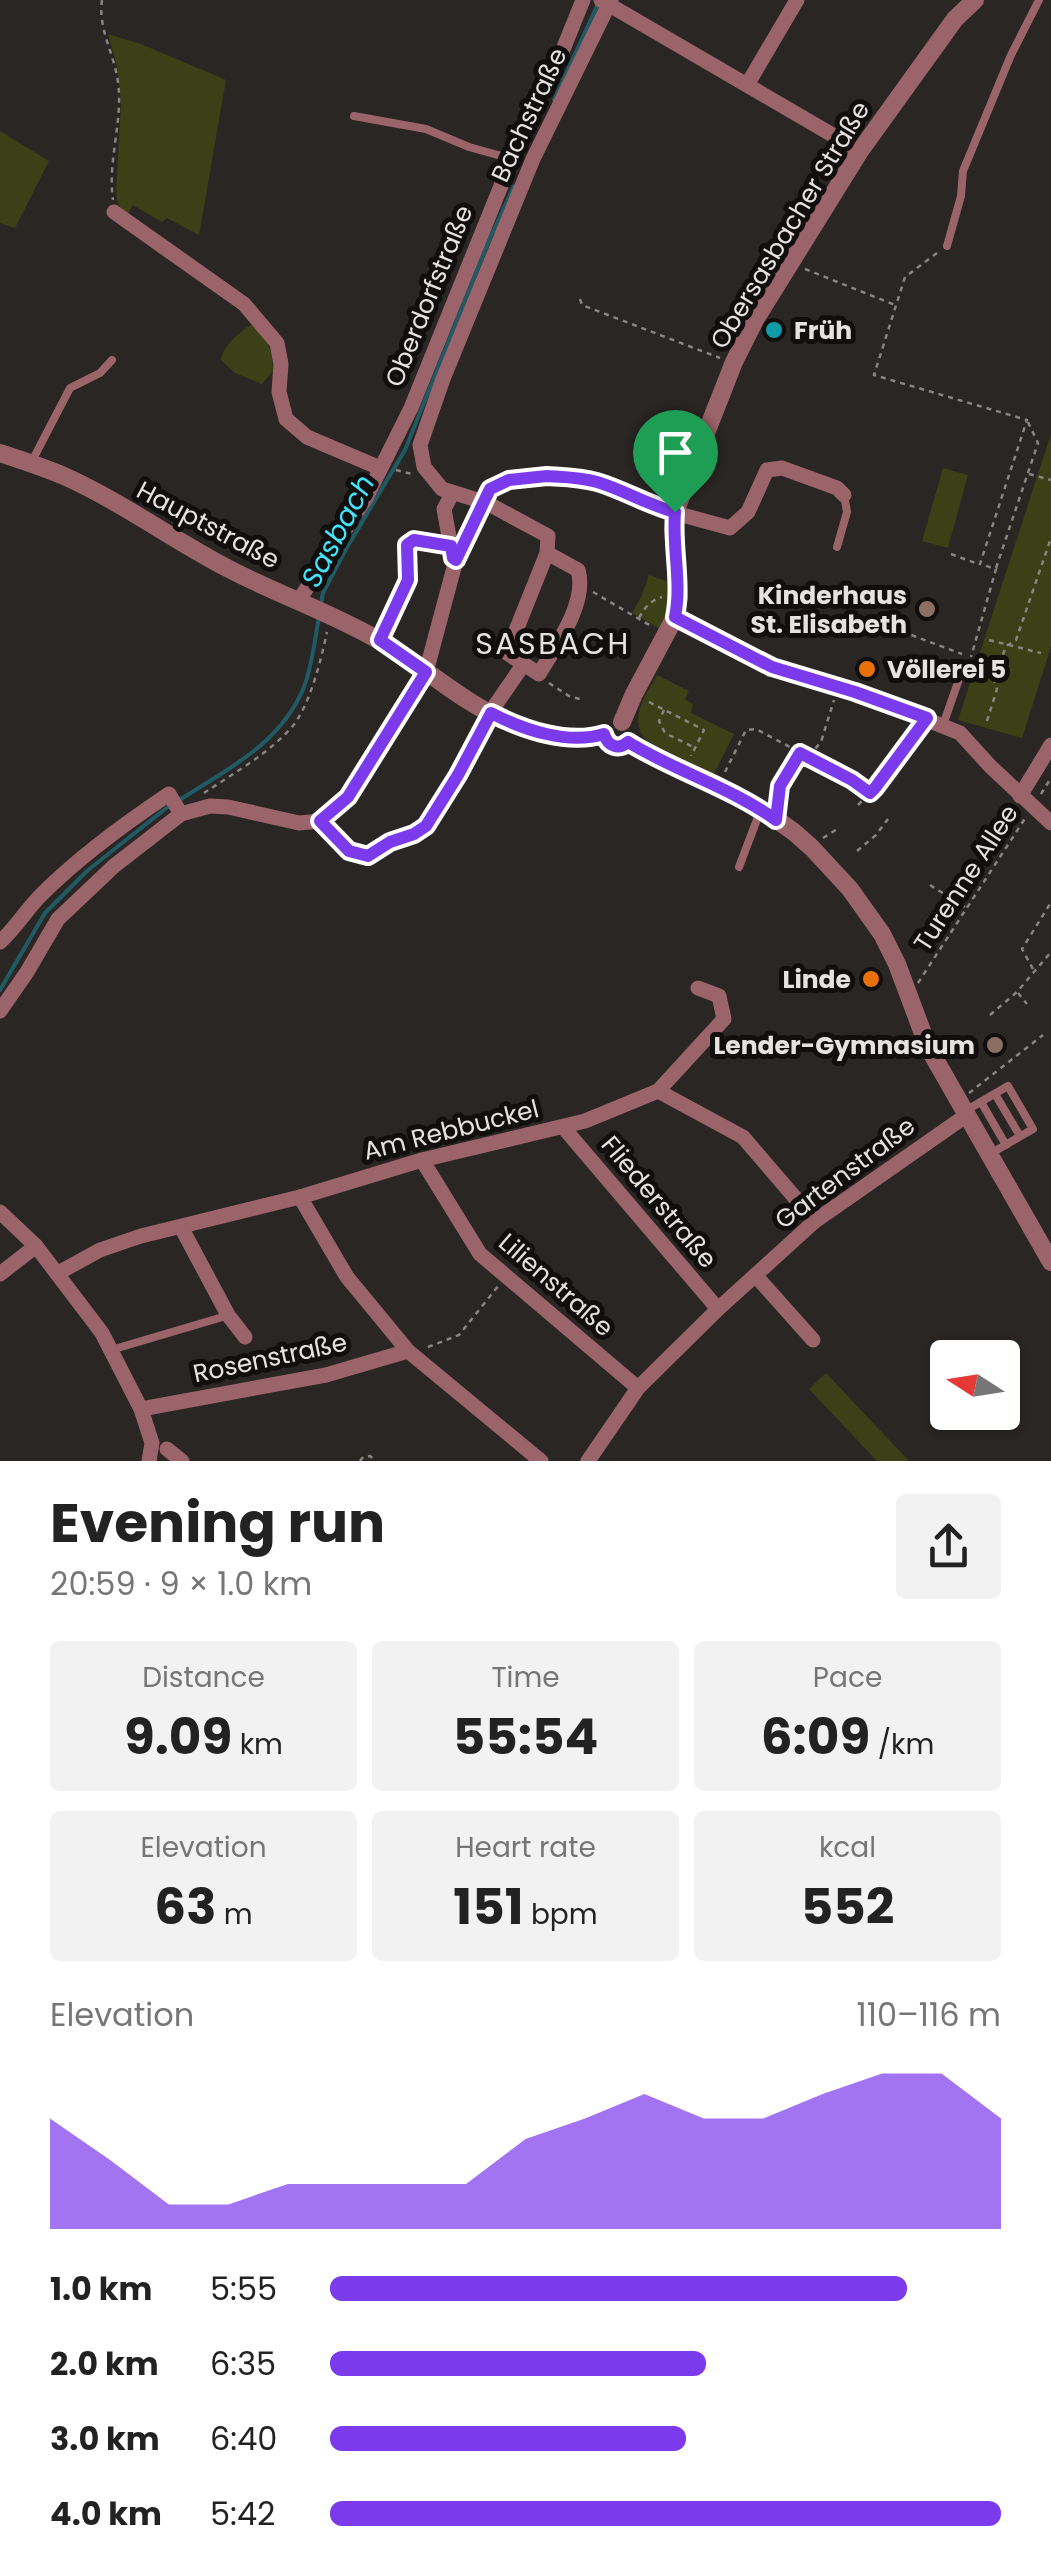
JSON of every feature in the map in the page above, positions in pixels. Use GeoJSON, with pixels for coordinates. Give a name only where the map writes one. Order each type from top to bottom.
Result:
{"type":"FeatureCollection","features":[{"type":"Feature","properties":{"kind":"street","name":"Oberdorfstraße"},"geometry":{"type":"LineString","coordinates":[[304,602],[384,468],[535,102],[562,52],[583,0]]}},
{"type":"Feature","properties":{"kind":"street"},"geometry":{"type":"LineString","coordinates":[[747,85],[797,0]]}},
{"type":"Feature","properties":{"kind":"street","name":"Obersasbacher Straße"},"geometry":{"type":"LineString","coordinates":[[622,722],[670,626],[679,598],[675,512],[734,362],[790,262],[860,151],[955,20],[975,0]]}},
{"type":"Feature","properties":{"kind":"street"},"geometry":{"type":"LineString","coordinates":[[607,1],[860,151]]}},
{"type":"Feature","properties":{"kind":"street","name":"Bachstraße"},"geometry":{"type":"LineString","coordinates":[[452,494],[442,489],[424,467],[420,445],[534,160],[607,1]]}},
{"type":"Feature","properties":{"kind":"street"},"geometry":{"type":"LineString","coordinates":[[114,212],[244,304],[278,342],[279,392],[286,419],[307,437],[384,468]]}},
{"type":"Feature","properties":{"kind":"street","name":"Hauptstraße"},"geometry":{"type":"LineString","coordinates":[[0,453],[86,487],[231,570],[304,602],[331,623],[380,640],[491,713],[529,729],[589,738],[604,734],[615,747],[628,742],[719,786],[768,815],[812,848],[866,910],[897,964],[928,1047],[966,1113],[998,1149],[1051,1262]]}},
{"type":"Feature","properties":{"kind":"street"},"geometry":{"type":"LineString","coordinates":[[0,1011],[58,919],[177,807],[228,806],[299,822],[320,821],[348,797],[426,672],[453,553],[490,489],[509,480],[575,477],[598,482],[657,508],[730,528],[748,512],[767,470],[782,468],[837,488],[844,495]]}},
{"type":"Feature","properties":{"kind":"street"},"geometry":{"type":"LineString","coordinates":[[453,553],[444,510],[452,494],[482,501],[548,536],[547,553],[506,653],[539,674],[572,619],[580,578],[578,570],[547,553]]}},
{"type":"Feature","properties":{"kind":"street"},"geometry":{"type":"LineString","coordinates":[[670,626],[772,667],[838,686],[960,733],[1051,823]]}},
{"type":"Feature","properties":{"kind":"street"},"geometry":{"type":"LineString","coordinates":[[320,821],[349,851],[368,856],[426,826],[522,665]]}},
{"type":"Feature","properties":{"kind":"street"},"geometry":{"type":"LineString","coordinates":[[604,734],[610,723],[622,722],[630,731],[628,742]]}},
{"type":"Feature","properties":{"kind":"street"},"geometry":{"type":"LineString","coordinates":[[1026,801],[1051,745]]}},
{"type":"Feature","properties":{"kind":"street"},"geometry":{"type":"LineString","coordinates":[[0,942],[38,898],[92,850],[168,794],[177,807]]}},
{"type":"Feature","properties":{"kind":"street"},"geometry":{"type":"LineString","coordinates":[[698,988],[719,996],[724,1019],[658,1091],[743,1137],[816,1221]]}},
{"type":"Feature","properties":{"kind":"street","name":"Am Rebbuckel"},"geometry":{"type":"LineString","coordinates":[[58,1273],[100,1250],[141,1236],[300,1197],[422,1160],[585,1121],[658,1091]]}},
{"type":"Feature","properties":{"kind":"street","name":"Gartenstraße"},"geometry":{"type":"LineString","coordinates":[[588,1461],[638,1388],[718,1310],[816,1221],[966,1113]]}},
{"type":"Feature","properties":{"kind":"street","name":"Fliederstraße"},"geometry":{"type":"LineString","coordinates":[[563,1127],[718,1310]]}},
{"type":"Feature","properties":{"kind":"street","name":"Lilienstraße"},"geometry":{"type":"LineString","coordinates":[[422,1160],[480,1254],[638,1388]]}},
{"type":"Feature","properties":{"kind":"street"},"geometry":{"type":"LineString","coordinates":[[300,1197],[347,1276],[412,1354],[541,1461]]}},
{"type":"Feature","properties":{"kind":"street"},"geometry":{"type":"LineString","coordinates":[[0,1212],[36,1246],[102,1332],[160,1446],[182,1461]]}},
{"type":"Feature","properties":{"kind":"street"},"geometry":{"type":"LineString","coordinates":[[182,1227],[228,1315],[245,1338]]}},
{"type":"Feature","properties":{"kind":"street"},"geometry":{"type":"LineString","coordinates":[[0,1274],[36,1246]]}},
{"type":"Feature","properties":{"kind":"street"},"geometry":{"type":"LineString","coordinates":[[756,1276],[813,1340]]}},
{"type":"Feature","properties":{"kind":"street","name":"Rosenstraße"},"geometry":{"type":"LineString","coordinates":[[141,1408],[326,1375],[412,1354]]}},
{"type":"Feature","properties":{"kind":"street"},"geometry":{"type":"LineString","coordinates":[[149,1461],[160,1446]]}},
{"type":"Feature","properties":{"kind":"lane"},"geometry":{"type":"LineString","coordinates":[[947,246],[962,196],[964,172],[1010,55],[1039,0]]}},
{"type":"Feature","properties":{"kind":"lane"},"geometry":{"type":"LineString","coordinates":[[354,116],[426,129],[512,159]]}},
{"type":"Feature","properties":{"kind":"lane"},"geometry":{"type":"LineString","coordinates":[[31,464],[70,388],[100,373],[112,360]]}},
{"type":"Feature","properties":{"kind":"lane"},"geometry":{"type":"LineString","coordinates":[[837,547],[847,512],[844,495]]}},
{"type":"Feature","properties":{"kind":"lane"},"geometry":{"type":"LineString","coordinates":[[380,640],[408,580],[407,545],[414,540],[453,553]]}},
{"type":"Feature","properties":{"kind":"lane"},"geometry":{"type":"LineString","coordinates":[[935,722],[964,666]]}},
{"type":"Feature","properties":{"kind":"lane"},"geometry":{"type":"LineString","coordinates":[[739,867],[768,815]]}},
{"type":"Feature","properties":{"kind":"lane"},"geometry":{"type":"LineString","coordinates":[[966,1113],[982,1102],[1008,1086],[1034,1128],[998,1149],[982,1102]]}},
{"type":"Feature","properties":{"kind":"lane"},"geometry":{"type":"LineString","coordinates":[[995,1094],[1020,1136]]}},
{"type":"Feature","properties":{"kind":"lane"},"geometry":{"type":"LineString","coordinates":[[110,1350],[228,1315]]}},
{"type":"Feature","properties":{"kind":"path"},"geometry":{"type":"LineString","coordinates":[[102,0],[103,28],[119,94],[114,212]]}},
{"type":"Feature","properties":{"kind":"path"},"geometry":{"type":"LineString","coordinates":[[947,246],[905,278],[874,375],[1027,420],[1038,443],[971,657],[964,666]]}},
{"type":"Feature","properties":{"kind":"path"},"geometry":{"type":"LineString","coordinates":[[790,262],[896,305]]}},
{"type":"Feature","properties":{"kind":"path"},"geometry":{"type":"LineString","coordinates":[[580,299],[582,304],[734,362]]}},
{"type":"Feature","properties":{"kind":"path"},"geometry":{"type":"LineString","coordinates":[[980,564],[1027,420]]}},
{"type":"Feature","properties":{"kind":"path"},"geometry":{"type":"LineString","coordinates":[[384,468],[405,472]]}},
{"type":"Feature","properties":{"kind":"path"},"geometry":{"type":"LineString","coordinates":[[1028,474],[1051,480]]}},
{"type":"Feature","properties":{"kind":"path"},"geometry":{"type":"LineString","coordinates":[[987,721],[997,689],[994,680],[1006,646],[1016,640],[1051,538]]}},
{"type":"Feature","properties":{"kind":"path"},"geometry":{"type":"LineString","coordinates":[[952,554],[996,569]]}},
{"type":"Feature","properties":{"kind":"path"},"geometry":{"type":"LineString","coordinates":[[578,594],[592,591],[639,619],[670,626]]}},
{"type":"Feature","properties":{"kind":"path"},"geometry":{"type":"LineString","coordinates":[[639,619],[652,601],[679,598]]}},
{"type":"Feature","properties":{"kind":"path"},"geometry":{"type":"LineString","coordinates":[[874,621],[971,657]]}},
{"type":"Feature","properties":{"kind":"path"},"geometry":{"type":"LineString","coordinates":[[202,794],[260,756],[294,724],[318,672],[331,623]]}},
{"type":"Feature","properties":{"kind":"path"},"geometry":{"type":"LineString","coordinates":[[989,640],[1041,653]]}},
{"type":"Feature","properties":{"kind":"path"},"geometry":{"type":"LineString","coordinates":[[539,674],[569,696],[583,700]]}},
{"type":"Feature","properties":{"kind":"path"},"geometry":{"type":"LineString","coordinates":[[808,757],[822,742],[838,686]]}},
{"type":"Feature","properties":{"kind":"path"},"geometry":{"type":"LineString","coordinates":[[634,694],[704,730],[684,770]]}},
{"type":"Feature","properties":{"kind":"path"},"geometry":{"type":"LineString","coordinates":[[665,710],[660,720],[664,732],[695,748]]}},
{"type":"Feature","properties":{"kind":"path"},"geometry":{"type":"LineString","coordinates":[[858,805],[935,722]]}},
{"type":"Feature","properties":{"kind":"path"},"geometry":{"type":"LineString","coordinates":[[719,786],[746,730],[756,729],[870,793]]}},
{"type":"Feature","properties":{"kind":"path"},"geometry":{"type":"LineString","coordinates":[[768,815],[800,753]]}},
{"type":"Feature","properties":{"kind":"path","name":"Turenne Allee"},"geometry":{"type":"LineString","coordinates":[[910,996],[967,908],[1026,801],[1051,778]]}},
{"type":"Feature","properties":{"kind":"path"},"geometry":{"type":"LineString","coordinates":[[857,851],[888,819]]}},
{"type":"Feature","properties":{"kind":"path"},"geometry":{"type":"LineString","coordinates":[[812,848],[839,828]]}},
{"type":"Feature","properties":{"kind":"path"},"geometry":{"type":"LineString","coordinates":[[930,885],[967,908]]}},
{"type":"Feature","properties":{"kind":"path"},"geometry":{"type":"LineString","coordinates":[[1034,970],[1022,949],[1051,904]]}},
{"type":"Feature","properties":{"kind":"path"},"geometry":{"type":"LineString","coordinates":[[990,1015],[1017,992],[1051,952]]}},
{"type":"Feature","properties":{"kind":"path"},"geometry":{"type":"LineString","coordinates":[[1017,992],[1027,1004]]}},
{"type":"Feature","properties":{"kind":"path"},"geometry":{"type":"LineString","coordinates":[[954,1094],[969,1093],[1042,1035]]}},
{"type":"Feature","properties":{"kind":"path"},"geometry":{"type":"LineString","coordinates":[[412,1354],[459,1335],[506,1277]]}},
{"type":"Feature","properties":{"kind":"path"},"geometry":{"type":"LineString","coordinates":[[360,1461],[370,1456],[376,1461]]}},
{"type":"Feature","properties":{"kind":"green space"},"geometry":{"type":"Polygon","coordinates":[[[108,34],[226,80],[199,235],[167,218],[162,222],[133,205],[127,215],[118,204],[121,102],[108,34]]]}},
{"type":"Feature","properties":{"kind":"green space"},"geometry":{"type":"Polygon","coordinates":[[[0,131],[49,161],[15,228],[0,223],[0,131]]]}},
{"type":"Feature","properties":{"kind":"green space"},"geometry":{"type":"Polygon","coordinates":[[[255,323],[268,345],[273,364],[273,371],[262,384],[235,373],[221,360],[234,338],[255,323]]]}},
{"type":"Feature","properties":{"kind":"green space"},"geometry":{"type":"Polygon","coordinates":[[[1051,434],[1051,647],[1022,738],[958,720],[1051,434]]]}},
{"type":"Feature","properties":{"kind":"green space"},"geometry":{"type":"Polygon","coordinates":[[[943,468],[968,475],[948,548],[922,541],[943,468]]]}},
{"type":"Feature","properties":{"kind":"green space"},"geometry":{"type":"Polygon","coordinates":[[[649,575],[672,583],[671,610],[662,630],[632,613],[649,575]]]}},
{"type":"Feature","properties":{"kind":"green space"},"geometry":{"type":"Polygon","coordinates":[[[657,675],[689,691],[685,699],[693,704],[691,713],[734,734],[714,774],[649,743],[642,735],[640,709],[657,675]]]}},
{"type":"Feature","properties":{"kind":"green space"},"geometry":{"type":"Polygon","coordinates":[[[826,1373],[909,1461],[877,1461],[809,1389],[826,1373]]]}},
{"type":"Feature","properties":{"kind":"waterway","name":"Sasbach"},"geometry":{"type":"LineString","coordinates":[[554,100],[598,4]]}},
{"type":"Feature","properties":{"kind":"waterway","name":"Sasbach"},"geometry":{"type":"LineString","coordinates":[[321,603],[346,549],[405,450],[514,186]]}},
{"type":"Feature","properties":{"kind":"waterway","name":"Sasbach"},"geometry":{"type":"LineString","coordinates":[[178,801],[250,754],[281,724],[304,687],[319,617]]}},
{"type":"Feature","properties":{"kind":"waterway","name":"Sasbach"},"geometry":{"type":"LineString","coordinates":[[0,990],[45,913],[88,870],[169,806]]}},
{"type":"Feature","properties":{"kind":"place","name":"Früh"},"geometry":{"type":"Point","coordinates":[774,330]}},
{"type":"Feature","properties":{"kind":"place","name":"Kinderhaus St. Elisabeth"},"geometry":{"type":"Point","coordinates":[927,609]}},
{"type":"Feature","properties":{"kind":"place","name":"Völlerei 5"},"geometry":{"type":"Point","coordinates":[867,669]}},
{"type":"Feature","properties":{"kind":"place","name":"Linde"},"geometry":{"type":"Point","coordinates":[871,979]}},
{"type":"Feature","properties":{"kind":"place","name":"Lender-Gymnasium"},"geometry":{"type":"Point","coordinates":[995,1045]}},
{"type":"Feature","properties":{"kind":"district","name":"SASBACH"},"geometry":{"type":"Point","coordinates":[553,643]}},
{"type":"Feature","properties":{"kind":"route"},"geometry":{"type":"LineString","coordinates":[[575,477],[675,512],[679,598],[675,617],[772,667],[927,718],[870,793],[800,753],[780,786],[776,820],[715,784],[628,742],[615,747],[604,734],[589,738],[529,729],[491,713],[426,826],[414,834],[390,842],[368,856],[349,851],[320,821],[348,797],[426,672],[380,640],[408,580],[407,545],[414,540],[426,540],[451,546],[456,560],[482,501],[490,489],[509,480],[575,477]]}}]}
